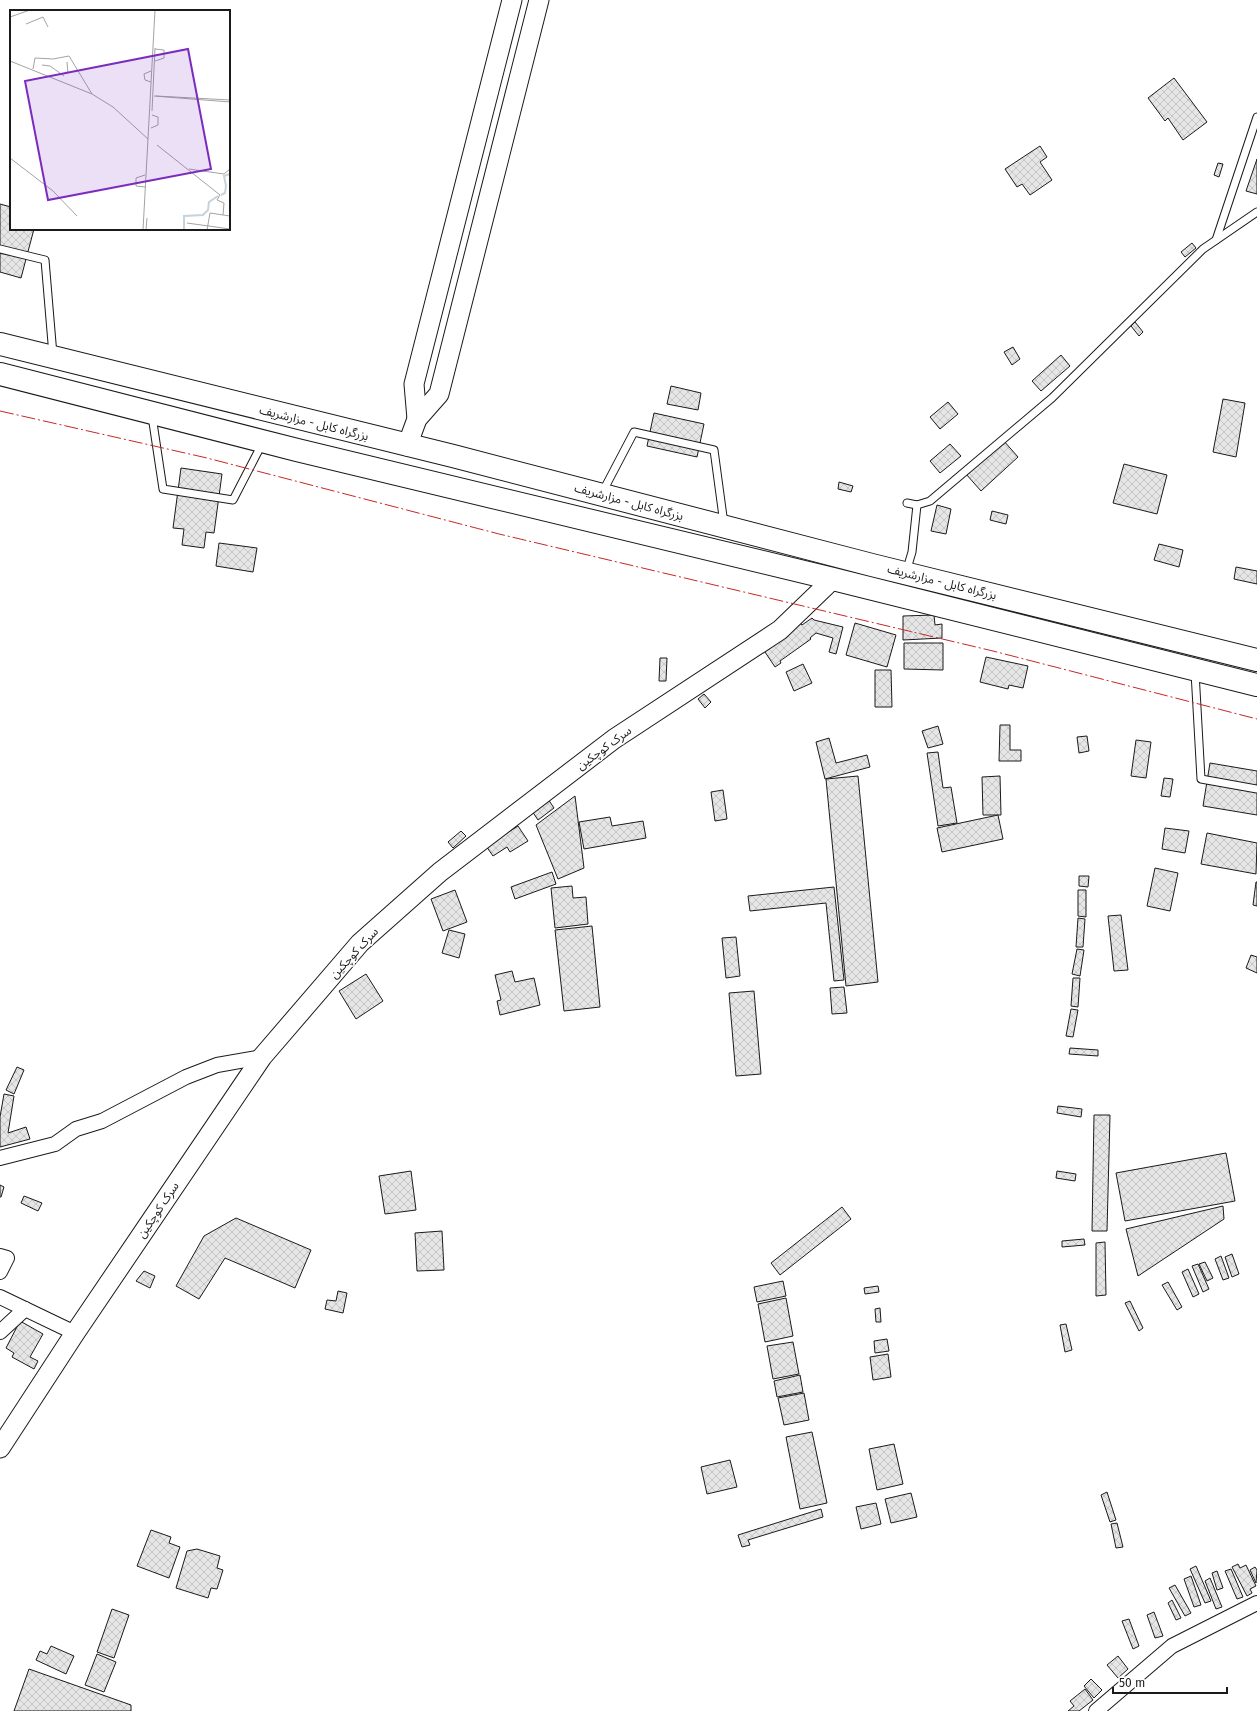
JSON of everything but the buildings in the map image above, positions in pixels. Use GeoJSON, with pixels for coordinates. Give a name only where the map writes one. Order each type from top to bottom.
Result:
{"type":"FeatureCollection","features":[{"type":"Feature","properties":{"kind":"highway","name":"بزرگراه کابل - مزارشریف"},"geometry":{"type":"LineString","coordinates":[[0,344],[407,446],[453,456],[906,573],[1257,660]]}},
{"type":"Feature","properties":{"kind":"highway","name":"بزرگراه کابل - مزارشریف"},"geometry":{"type":"LineString","coordinates":[[0,374],[264,441],[833,579],[1257,685]]}},
{"type":"Feature","properties":{"kind":"main road"},"geometry":{"type":"LineString","coordinates":[[417,419],[414,384],[512,0]]}},
{"type":"Feature","properties":{"kind":"main road"},"geometry":{"type":"LineString","coordinates":[[407,446],[417,419],[439,394],[540,0]]}},
{"type":"Feature","properties":{"kind":"main road","name":"سرک کوچکین"},"geometry":{"type":"LineString","coordinates":[[0,1448],[74,1333],[262,1057],[360,943],[440,872],[614,739],[780,630],[833,579]]}},
{"type":"Feature","properties":{"kind":"street"},"geometry":{"type":"LineString","coordinates":[[0,1158],[55,1144],[76,1129],[102,1121],[186,1077],[217,1065],[262,1057]]}},
{"type":"Feature","properties":{"kind":"street"},"geometry":{"type":"LineString","coordinates":[[0,1256],[7,1258],[0,1272]]}},
{"type":"Feature","properties":{"kind":"street"},"geometry":{"type":"LineString","coordinates":[[0,1297],[74,1333]]}},
{"type":"Feature","properties":{"kind":"street"},"geometry":{"type":"LineString","coordinates":[[0,1332],[24,1309]]}},
{"type":"Feature","properties":{"kind":"street"},"geometry":{"type":"LineString","coordinates":[[1096,1711],[1172,1646],[1257,1603]]}},
{"type":"Feature","properties":{"kind":"lane"},"geometry":{"type":"LineString","coordinates":[[1216,240],[1257,117]]}},
{"type":"Feature","properties":{"kind":"lane"},"geometry":{"type":"LineString","coordinates":[[907,503],[917,505],[930,501],[1052,398],[1203,249],[1257,212]]}},
{"type":"Feature","properties":{"kind":"lane"},"geometry":{"type":"LineString","coordinates":[[0,249],[45,260],[53,358]]}},
{"type":"Feature","properties":{"kind":"lane"},"geometry":{"type":"LineString","coordinates":[[152,413],[163,489],[233,500],[264,441]]}},
{"type":"Feature","properties":{"kind":"lane"},"geometry":{"type":"LineString","coordinates":[[601,495],[634,432],[714,450],[725,527]]}},
{"type":"Feature","properties":{"kind":"lane"},"geometry":{"type":"LineString","coordinates":[[906,573],[912,552],[917,505]]}},
{"type":"Feature","properties":{"kind":"lane"},"geometry":{"type":"LineString","coordinates":[[1194,670],[1201,780],[1257,789]]}},
{"type":"Feature","properties":{"kind":"power"},"geometry":{"type":"LineString","coordinates":[[0,411],[207,458],[499,534],[993,651],[1257,719]]}}]}
